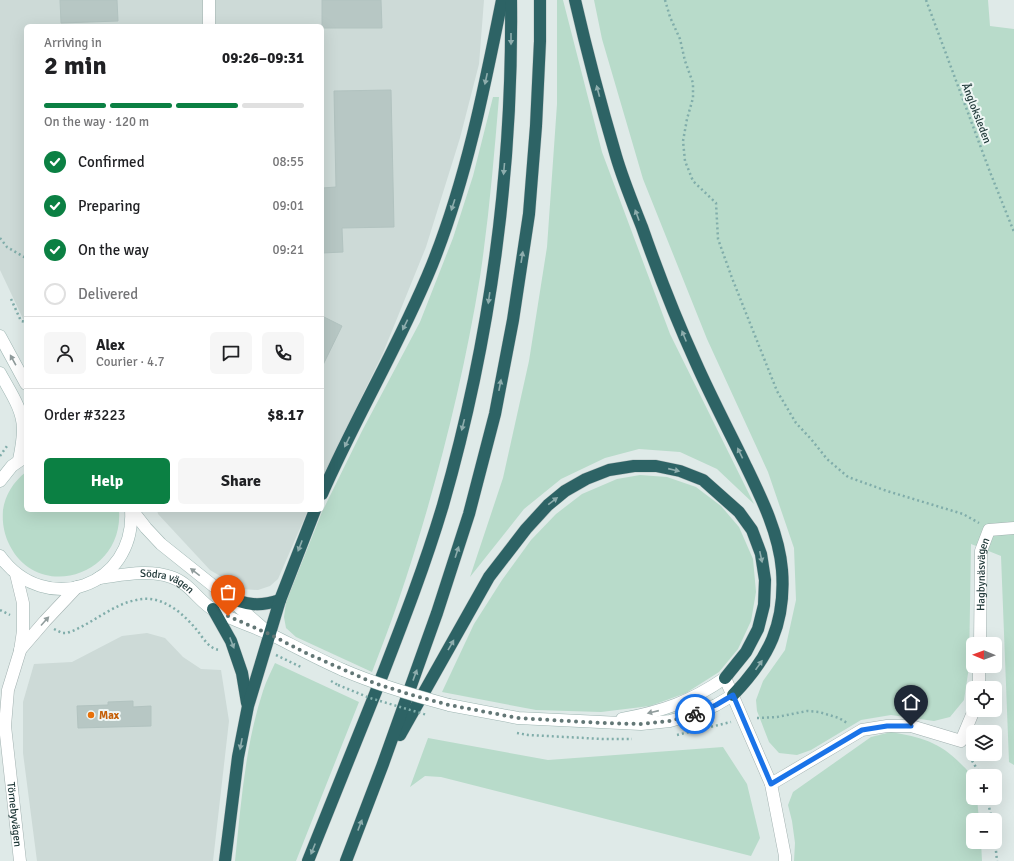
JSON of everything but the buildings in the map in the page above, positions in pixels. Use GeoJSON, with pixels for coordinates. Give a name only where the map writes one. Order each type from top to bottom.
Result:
{"type":"FeatureCollection","features":[{"type":"Feature","properties":{"kind":"highway"},"geometry":{"type":"LineString","coordinates":[[324,490],[409,317],[432,265],[453,206],[468,155],[483,95],[502,0]]}},
{"type":"Feature","properties":{"kind":"highway"},"geometry":{"type":"LineString","coordinates":[[308,861],[412,600],[443,504],[468,407],[487,314],[501,211],[508,123],[512,40],[511,0]]}},
{"type":"Feature","properties":{"kind":"highway"},"geometry":{"type":"LineString","coordinates":[[346,861],[383,764],[437,613],[469,514],[496,406],[513,320],[529,214],[536,126],[540,0]]}},
{"type":"Feature","properties":{"kind":"highway"},"geometry":{"type":"LineString","coordinates":[[575,0],[584,40],[616,158],[653,259],[695,363],[757,488],[770,519],[778,544],[782,568],[783,589],[780,614],[774,636],[762,661],[749,679],[733,695]]}},
{"type":"Feature","properties":{"kind":"highway"},"geometry":{"type":"LineString","coordinates":[[383,764],[494,571],[526,529],[548,504],[586,479],[610,470],[634,466],[656,466],[680,471],[703,480],[739,512],[752,530],[761,554],[765,580],[764,605],[758,629],[752,641],[746,652],[725,678]]}},
{"type":"Feature","properties":{"kind":"highway"},"geometry":{"type":"LineString","coordinates":[[225,861],[238,757],[248,706],[280,600],[314,512]]}},
{"type":"Feature","properties":{"kind":"highway"},"geometry":{"type":"LineString","coordinates":[[226,596],[239,602],[258,605],[268,604],[280,600]]}},
{"type":"Feature","properties":{"kind":"highway"},"geometry":{"type":"LineString","coordinates":[[213,609],[224,627],[233,647],[242,673],[248,706]]}},
{"type":"Feature","properties":{"kind":"main road"},"geometry":{"type":"LineString","coordinates":[[209,0],[209,24]]}},
{"type":"Feature","properties":{"kind":"main road"},"geometry":{"type":"LineString","coordinates":[[0,336],[24,380]]}},
{"type":"Feature","properties":{"kind":"main road"},"geometry":{"type":"LineString","coordinates":[[0,373],[14,398],[22,420],[23,429],[23,458],[6,472],[0,481]]}},
{"type":"Feature","properties":{"kind":"main road"},"geometry":{"type":"LineString","coordinates":[[2,560],[16,574],[25,580],[45,588],[56,589],[85,585],[99,578],[113,566],[123,551],[129,534],[131,512]]}},
{"type":"Feature","properties":{"kind":"main road","name":"Södra vägen"},"geometry":{"type":"LineString","coordinates":[[133,512],[161,544],[226,596],[269,634]]}},
{"type":"Feature","properties":{"kind":"main road","name":"Hagbynäsvägen"},"geometry":{"type":"LineString","coordinates":[[980,637],[981,551],[989,530],[1014,528]]}},
{"type":"Feature","properties":{"kind":"main road","name":"Södra vägen"},"geometry":{"type":"LineString","coordinates":[[99,578],[142,572],[172,577],[185,584],[213,609],[343,670],[380,685],[449,705],[518,718],[641,724],[670,721],[698,714],[733,695]]}},
{"type":"Feature","properties":{"kind":"main road","name":"Törnebyvägen"},"geometry":{"type":"LineString","coordinates":[[16,574],[23,603],[23,631],[20,651],[8,690],[5,726],[8,765],[20,861]]}},
{"type":"Feature","properties":{"kind":"main road","name":"Törnebyvägen"},"geometry":{"type":"LineString","coordinates":[[20,651],[45,621],[77,587]]}},
{"type":"Feature","properties":{"kind":"main road"},"geometry":{"type":"LineString","coordinates":[[725,678],[771,784],[786,856],[785,861]]}},
{"type":"Feature","properties":{"kind":"main road","name":"Södra vägen"},"geometry":{"type":"LineString","coordinates":[[601,723],[666,709],[708,690],[725,678]]}},
{"type":"Feature","properties":{"kind":"main road"},"geometry":{"type":"LineString","coordinates":[[771,784],[862,730],[887,726],[911,726],[961,741],[971,717]]}},
{"type":"Feature","properties":{"kind":"path"},"geometry":{"type":"LineString","coordinates":[[665,0],[670,17],[680,40],[685,61],[693,83],[693,98],[683,142],[685,161],[693,181],[716,203],[718,239],[777,391],[796,422],[827,459],[848,478],[963,514],[989,530]]}},
{"type":"Feature","properties":{"kind":"path","name":"Ångloksleden"},"geometry":{"type":"LineString","coordinates":[[926,0],[1014,232]]}},
{"type":"Feature","properties":{"kind":"path"},"geometry":{"type":"LineString","coordinates":[[0,238],[7,247],[24,257]]}},
{"type":"Feature","properties":{"kind":"path"},"geometry":{"type":"LineString","coordinates":[[11,299],[21,321],[24,322]]}},
{"type":"Feature","properties":{"kind":"path"},"geometry":{"type":"LineString","coordinates":[[0,456],[7,446]]}},
{"type":"Feature","properties":{"kind":"path"},"geometry":{"type":"LineString","coordinates":[[45,621],[55,631],[67,633],[74,631],[125,603],[136,599],[147,598],[159,600],[171,606],[195,627],[207,644],[215,649],[224,650],[233,647]]}},
{"type":"Feature","properties":{"kind":"path"},"geometry":{"type":"LineString","coordinates":[[0,610],[11,615],[24,615]]}},
{"type":"Feature","properties":{"kind":"path"},"geometry":{"type":"LineString","coordinates":[[265,650],[306,670]]}},
{"type":"Feature","properties":{"kind":"path"},"geometry":{"type":"LineString","coordinates":[[325,679],[338,685]]}},
{"type":"Feature","properties":{"kind":"path"},"geometry":{"type":"LineString","coordinates":[[961,741],[977,769]]}},
{"type":"Feature","properties":{"kind":"path"},"geometry":{"type":"LineString","coordinates":[[996,849],[997,861]]}},
{"type":"Feature","properties":{"kind":"shaded area"},"geometry":{"type":"Polygon","coordinates":[[[0,0],[484,0],[479,64],[460,138],[426,247],[383,353],[324,474],[324,24],[24,24],[24,321],[0,270],[0,0]]]}},
{"type":"Feature","properties":{"kind":"shaded area"},"geometry":{"type":"Polygon","coordinates":[[[158,512],[307,512],[278,579],[270,586],[258,590],[242,589],[210,570],[158,512]]]}},
{"type":"Feature","properties":{"kind":"shaded area"},"geometry":{"type":"Polygon","coordinates":[[[147,633],[165,638],[183,657],[201,669],[221,670],[229,721],[213,861],[37,861],[23,753],[23,702],[34,664],[72,662],[122,636],[147,633]]]}},
{"type":"Feature","properties":{"kind":"green space"},"geometry":{"type":"Polygon","coordinates":[[[557,0],[563,0],[602,152],[670,334],[754,504],[717,469],[680,452],[639,449],[605,458],[561,479],[524,509],[470,577],[503,478],[529,361],[547,247],[557,104],[557,0]]]}},
{"type":"Feature","properties":{"kind":"green space"},"geometry":{"type":"Polygon","coordinates":[[[594,0],[988,0],[990,26],[1014,29],[1014,765],[1009,762],[1001,556],[971,544],[969,637],[966,637],[966,673],[968,673],[964,700],[950,717],[934,721],[891,715],[861,720],[811,750],[797,755],[779,753],[769,742],[757,711],[756,700],[763,681],[785,650],[796,600],[794,548],[768,472],[707,339],[643,179],[602,39],[594,0]]]}},
{"type":"Feature","properties":{"kind":"green space"},"geometry":{"type":"Polygon","coordinates":[[[493,97],[499,97],[489,210],[480,277],[456,400],[435,482],[411,562],[372,672],[296,637],[286,628],[284,617],[286,602],[322,512],[324,512],[324,508],[362,431],[420,322],[453,238],[473,176],[493,97]]]}},
{"type":"Feature","properties":{"kind":"green space"},"geometry":{"type":"Polygon","coordinates":[[[24,474],[24,512],[119,512],[117,533],[108,551],[94,565],[77,574],[59,577],[40,573],[23,563],[10,546],[3,524],[4,504],[11,489],[24,474]]]}},
{"type":"Feature","properties":{"kind":"green space"},"geometry":{"type":"Polygon","coordinates":[[[640,475],[667,477],[696,487],[721,506],[739,527],[753,559],[756,592],[751,621],[738,649],[719,672],[686,693],[650,706],[601,712],[536,710],[442,692],[474,624],[502,580],[531,540],[556,514],[582,494],[617,479],[640,475]]]}},
{"type":"Feature","properties":{"kind":"green space"},"geometry":{"type":"Polygon","coordinates":[[[275,663],[359,702],[296,861],[235,861],[244,775],[252,733],[264,687],[275,663]]]}},
{"type":"Feature","properties":{"kind":"green space"},"geometry":{"type":"Polygon","coordinates":[[[891,732],[912,736],[930,742],[954,757],[966,769],[966,805],[978,805],[978,813],[966,813],[966,849],[981,849],[982,861],[794,861],[795,843],[788,805],[793,792],[871,737],[891,732]]]}},
{"type":"Feature","properties":{"kind":"green space"},"geometry":{"type":"Polygon","coordinates":[[[428,738],[548,760],[723,747],[747,784],[760,838],[751,856],[441,777],[425,776],[410,787],[428,738]]]}},
{"type":"Feature","properties":{"kind":"way so far"},"geometry":{"type":"LineString","coordinates":[[228,616],[374,683],[449,705],[518,718],[601,723],[641,724],[670,721],[695,714]]}},
{"type":"Feature","properties":{"kind":"place","name":"Max"},"geometry":{"type":"Point","coordinates":[91,715]}},
{"type":"Feature","properties":{"kind":"route"},"geometry":{"type":"LineString","coordinates":[[695,714],[698,714],[733,695],[771,784],[862,730],[887,726],[911,726]]}}]}
